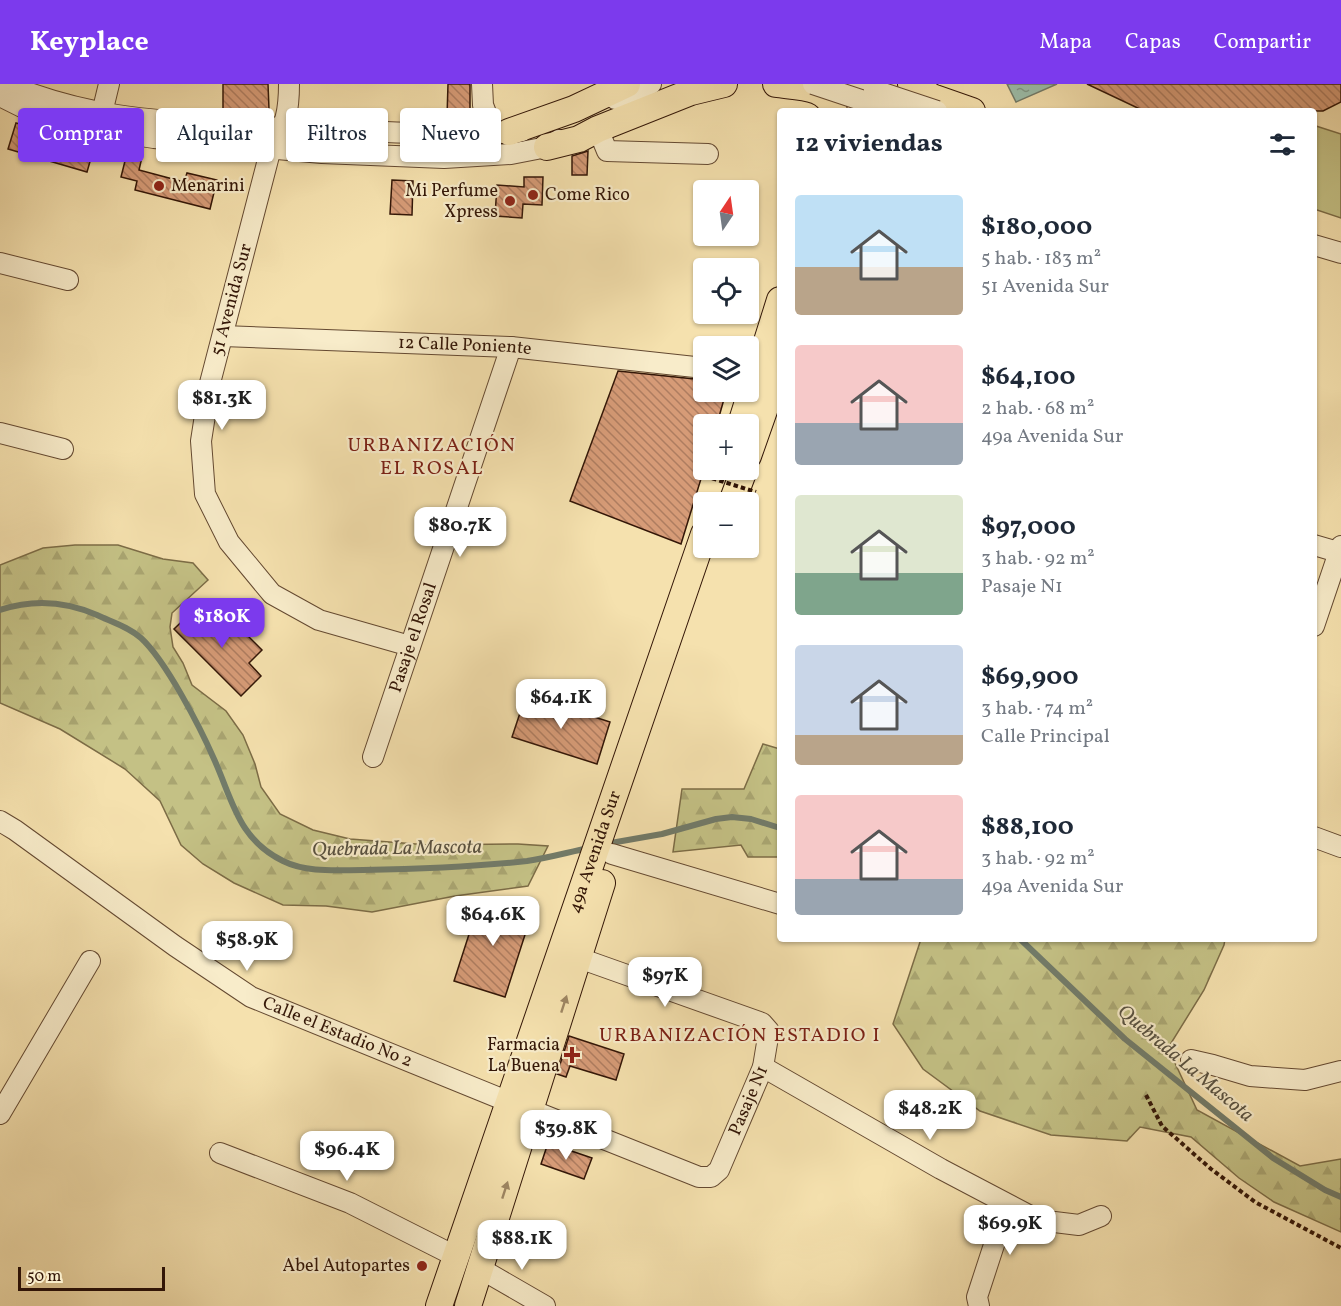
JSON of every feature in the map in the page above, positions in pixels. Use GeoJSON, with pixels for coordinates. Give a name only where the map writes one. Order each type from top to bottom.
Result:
{"type":"FeatureCollection","features":[{"type":"Feature","properties":{"kind":"main road"},"geometry":{"type":"LineString","coordinates":[[501,133],[574,109],[627,84]]}},
{"type":"Feature","properties":{"kind":"main road"},"geometry":{"type":"LineString","coordinates":[[547,147],[579,139],[594,120],[723,84]]}},
{"type":"Feature","properties":{"kind":"main road"},"geometry":{"type":"LineString","coordinates":[[776,84],[811,85],[827,96],[853,96]]}},
{"type":"Feature","properties":{"kind":"main road"},"geometry":{"type":"LineString","coordinates":[[894,108],[898,92],[911,84],[932,97],[963,108]]}},
{"type":"Feature","properties":{"kind":"main road"},"geometry":{"type":"LineString","coordinates":[[758,414],[769,372],[777,320]]}},
{"type":"Feature","properties":{"kind":"main road"},"geometry":{"type":"LineString","coordinates":[[746,414],[769,372]]}},
{"type":"Feature","properties":{"kind":"main road","name":"49a Avenida Sur"},"geometry":{"type":"LineString","coordinates":[[468,1306],[481,1269],[520,1106],[605,855],[697,558]]}},
{"type":"Feature","properties":{"kind":"main road","name":"49a Avenida Sur"},"geometry":{"type":"LineString","coordinates":[[620,805],[713,558]]}},
{"type":"Feature","properties":{"kind":"main road","name":"49a Avenida Sur"},"geometry":{"type":"LineString","coordinates":[[439,1306],[455,1256],[520,1106],[579,958],[605,855]]}},
{"type":"Feature","properties":{"kind":"street"},"geometry":{"type":"LineString","coordinates":[[6,84],[46,100],[80,108]]}},
{"type":"Feature","properties":{"kind":"street"},"geometry":{"type":"LineString","coordinates":[[103,108],[109,84]]}},
{"type":"Feature","properties":{"kind":"street","name":"51 Avenida Sur"},"geometry":{"type":"LineString","coordinates":[[274,144],[289,111],[289,84]]}},
{"type":"Feature","properties":{"kind":"street"},"geometry":{"type":"LineString","coordinates":[[482,84],[485,108]]}},
{"type":"Feature","properties":{"kind":"street"},"geometry":{"type":"LineString","coordinates":[[594,120],[651,84]]}},
{"type":"Feature","properties":{"kind":"street"},"geometry":{"type":"LineString","coordinates":[[501,133],[552,124],[594,120],[682,84]]}},
{"type":"Feature","properties":{"kind":"street"},"geometry":{"type":"LineString","coordinates":[[0,96],[34,113],[95,129],[156,138]]}},
{"type":"Feature","properties":{"kind":"street"},"geometry":{"type":"LineString","coordinates":[[853,96],[886,108]]}},
{"type":"Feature","properties":{"kind":"street"},"geometry":{"type":"LineString","coordinates":[[853,96],[920,108]]}},
{"type":"Feature","properties":{"kind":"street"},"geometry":{"type":"LineString","coordinates":[[144,120],[281,128],[400,131]]}},
{"type":"Feature","properties":{"kind":"street"},"geometry":{"type":"LineString","coordinates":[[594,120],[607,151],[708,154]]}},
{"type":"Feature","properties":{"kind":"street"},"geometry":{"type":"LineString","coordinates":[[274,148],[322,153],[444,158],[511,154],[547,147]]}},
{"type":"Feature","properties":{"kind":"street","name":"51 Avenida Sur"},"geometry":{"type":"LineString","coordinates":[[267,162],[210,383],[201,441],[205,494],[229,542],[272,594],[319,621],[410,646]]}},
{"type":"Feature","properties":{"kind":"street"},"geometry":{"type":"LineString","coordinates":[[1317,246],[1341,253]]}},
{"type":"Feature","properties":{"kind":"street"},"geometry":{"type":"LineString","coordinates":[[0,262],[68,280]]}},
{"type":"Feature","properties":{"kind":"street","name":"12 Calle Poniente"},"geometry":{"type":"LineString","coordinates":[[223,336],[511,347],[693,367]]}},
{"type":"Feature","properties":{"kind":"street","name":"Pasaje el Rosal"},"geometry":{"type":"LineString","coordinates":[[373,758],[511,347]]}},
{"type":"Feature","properties":{"kind":"street"},"geometry":{"type":"LineString","coordinates":[[0,433],[63,449]]}},
{"type":"Feature","properties":{"kind":"street"},"geometry":{"type":"LineString","coordinates":[[1317,546],[1340,550],[1317,617]]}},
{"type":"Feature","properties":{"kind":"street","name":"Calle el Estadio No 2"},"geometry":{"type":"LineString","coordinates":[[0,821],[175,946],[251,997],[520,1106]]}},
{"type":"Feature","properties":{"kind":"street"},"geometry":{"type":"LineString","coordinates":[[1317,838],[1341,847]]}},
{"type":"Feature","properties":{"kind":"street"},"geometry":{"type":"LineString","coordinates":[[605,855],[777,903]]}},
{"type":"Feature","properties":{"kind":"street","name":"Pasaje N1"},"geometry":{"type":"LineString","coordinates":[[520,1106],[699,1177],[711,1177],[719,1170],[763,1067],[769,1031],[762,1023],[579,958]]}},
{"type":"Feature","properties":{"kind":"street"},"geometry":{"type":"LineString","coordinates":[[0,1114],[90,961]]}},
{"type":"Feature","properties":{"kind":"street"},"geometry":{"type":"LineString","coordinates":[[1191,1060],[1250,1076],[1305,1080],[1341,1071]]}},
{"type":"Feature","properties":{"kind":"street"},"geometry":{"type":"LineString","coordinates":[[763,1067],[1007,1205],[1038,1220],[1078,1225],[1101,1216]]}},
{"type":"Feature","properties":{"kind":"street"},"geometry":{"type":"LineString","coordinates":[[220,1153],[350,1203],[455,1256]]}},
{"type":"Feature","properties":{"kind":"street"},"geometry":{"type":"LineString","coordinates":[[979,1306],[977,1297],[1007,1205]]}},
{"type":"Feature","properties":{"kind":"street"},"geometry":{"type":"LineString","coordinates":[[481,1269],[545,1306]]}},
{"type":"Feature","properties":{"kind":"path"},"geometry":{"type":"LineString","coordinates":[[1146,1095],[1162,1126],[1211,1169],[1256,1202],[1341,1248]]}},
{"type":"Feature","properties":{"kind":"green space"},"geometry":{"type":"Polygon","coordinates":[[[1317,126],[1341,134],[1341,218],[1317,210],[1317,126]]]}},
{"type":"Feature","properties":{"kind":"green space"},"geometry":{"type":"Polygon","coordinates":[[[118,545],[163,559],[193,563],[208,580],[172,613],[170,627],[173,647],[192,685],[226,711],[243,735],[255,764],[261,787],[280,814],[313,830],[350,839],[429,845],[548,846],[528,886],[455,896],[372,912],[326,906],[283,905],[234,883],[203,864],[181,845],[160,801],[125,769],[60,729],[0,703],[0,565],[43,548],[118,545]]]}},
{"type":"Feature","properties":{"kind":"green space"},"geometry":{"type":"Polygon","coordinates":[[[763,744],[777,748],[777,857],[748,857],[741,845],[673,852],[682,789],[744,789],[763,744]]]}},
{"type":"Feature","properties":{"kind":"green space"},"geometry":{"type":"Polygon","coordinates":[[[920,942],[1224,942],[1204,990],[1168,1048],[1197,1110],[1300,1166],[1341,1159],[1341,1232],[1274,1202],[1239,1178],[1191,1137],[1140,1127],[1127,1141],[1051,1135],[980,1111],[923,1069],[893,1024],[920,942]]]}},
{"type":"Feature","properties":{"kind":"water"},"geometry":{"type":"Polygon","coordinates":[[[1007,84],[1057,84],[1016,102],[1007,84]]]}},
{"type":"Feature","properties":{"kind":"building"},"geometry":{"type":"Polygon","coordinates":[[[223,84],[268,84],[269,108],[223,108],[223,84]]]}},
{"type":"Feature","properties":{"kind":"building"},"geometry":{"type":"Polygon","coordinates":[[[448,84],[470,84],[470,108],[447,108],[448,84]]]}},
{"type":"Feature","properties":{"kind":"building"},"geometry":{"type":"Polygon","coordinates":[[[1087,84],[1341,84],[1341,102],[1323,111],[1317,111],[1317,108],[1138,108],[1087,84]]]}},
{"type":"Feature","properties":{"kind":"building"},"geometry":{"type":"Polygon","coordinates":[[[16,123],[18,124],[18,152],[8,149],[16,123]]]}},
{"type":"Feature","properties":{"kind":"building"},"geometry":{"type":"Polygon","coordinates":[[[588,151],[587,175],[572,175],[572,156],[588,151]]]}},
{"type":"Feature","properties":{"kind":"building"},"geometry":{"type":"Polygon","coordinates":[[[53,162],[90,162],[87,172],[53,162]]]}},
{"type":"Feature","properties":{"kind":"building"},"geometry":{"type":"Polygon","coordinates":[[[125,162],[141,162],[139,170],[184,182],[187,173],[217,180],[210,209],[135,190],[137,181],[121,177],[125,162]]]}},
{"type":"Feature","properties":{"kind":"building","name":"Mi Perfume Xpress"},"geometry":{"type":"Polygon","coordinates":[[[524,177],[543,177],[542,205],[523,204],[522,218],[495,216],[497,185],[524,187],[524,177]]]}},
{"type":"Feature","properties":{"kind":"building"},"geometry":{"type":"Polygon","coordinates":[[[392,180],[413,181],[412,215],[390,214],[392,180]]]}},
{"type":"Feature","properties":{"kind":"building"},"geometry":{"type":"Polygon","coordinates":[[[618,371],[693,379],[693,402],[723,402],[720,414],[693,414],[693,480],[701,480],[697,492],[693,492],[693,505],[681,544],[570,501],[618,371]]]}},
{"type":"Feature","properties":{"kind":"building"},"geometry":{"type":"Polygon","coordinates":[[[197,607],[221,631],[232,620],[262,650],[249,663],[261,676],[241,696],[174,629],[197,607]]]}},
{"type":"Feature","properties":{"kind":"building"},"geometry":{"type":"Polygon","coordinates":[[[526,695],[610,722],[597,764],[512,737],[526,695]]]}},
{"type":"Feature","properties":{"kind":"building"},"geometry":{"type":"Polygon","coordinates":[[[481,897],[532,913],[505,997],[454,981],[481,897]]]}},
{"type":"Feature","properties":{"kind":"building"},"geometry":{"type":"Polygon","coordinates":[[[569,1036],[624,1054],[616,1080],[570,1066],[566,1077],[557,1074],[569,1036]]]}},
{"type":"Feature","properties":{"kind":"building"},"geometry":{"type":"Polygon","coordinates":[[[548,1143],[592,1158],[584,1179],[541,1164],[548,1143]]]}},
{"type":"Feature","properties":{"kind":"waterway","name":"Quebrada La Mascota"},"geometry":{"type":"LineString","coordinates":[[0,610],[25,604],[61,604],[97,615],[126,628],[141,638],[161,662],[191,713],[246,830],[268,852],[292,865],[333,870],[465,866],[527,861],[589,848]]}},
{"type":"Feature","properties":{"kind":"waterway","name":"Quebrada La Mascota"},"geometry":{"type":"LineString","coordinates":[[605,844],[662,834],[716,819],[732,817],[751,819],[777,827]]}},
{"type":"Feature","properties":{"kind":"waterway","name":"Quebrada La Mascota"},"geometry":{"type":"LineString","coordinates":[[1023,942],[1125,1039],[1273,1158],[1325,1190],[1341,1197]]}},
{"type":"Feature","properties":{"kind":"place","name":"Menarini"},"geometry":{"type":"Point","coordinates":[159,186]}},
{"type":"Feature","properties":{"kind":"place","name":"Come Rico"},"geometry":{"type":"Point","coordinates":[533,195]}},
{"type":"Feature","properties":{"kind":"place","name":"Mi Perfume Xpress"},"geometry":{"type":"Point","coordinates":[510,201]}},
{"type":"Feature","properties":{"kind":"place","name":"Farmacia La Buena"},"geometry":{"type":"Point","coordinates":[572,1055]}},
{"type":"Feature","properties":{"kind":"place","name":"Abel Autopartes"},"geometry":{"type":"Point","coordinates":[422,1266]}},
{"type":"Feature","properties":{"kind":"district","name":"URBANIZACIÓN EL ROSAL"},"geometry":{"type":"Point","coordinates":[432,458]}},
{"type":"Feature","properties":{"kind":"district","name":"URBANIZACIÓN ESTADIO I"},"geometry":{"type":"Point","coordinates":[740,1036]}}]}
